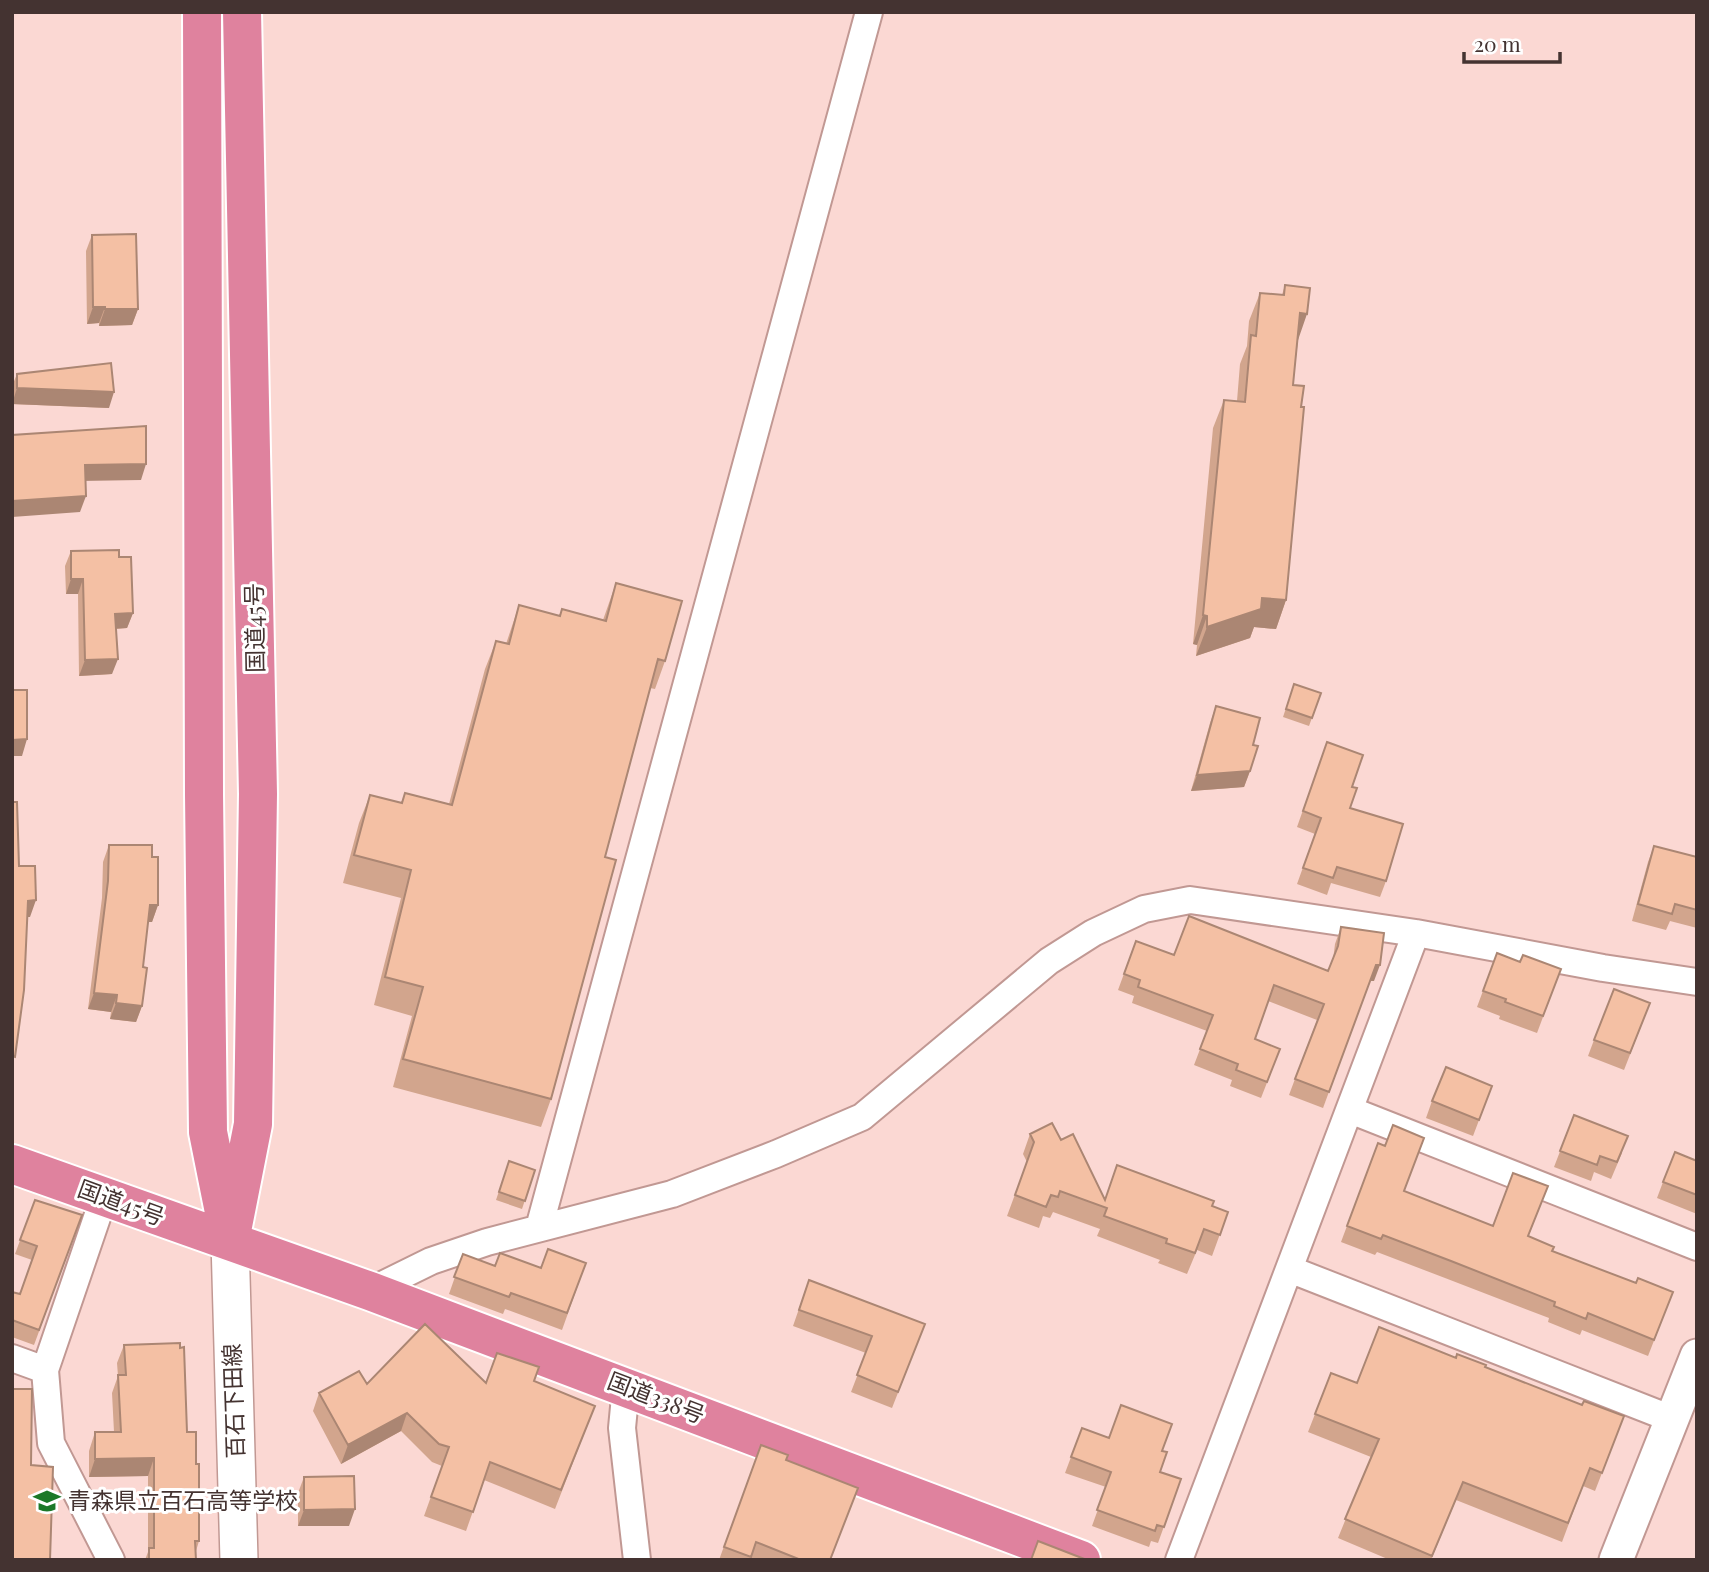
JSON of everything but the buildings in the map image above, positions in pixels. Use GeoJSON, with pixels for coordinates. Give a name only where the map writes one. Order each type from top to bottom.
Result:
{"type":"FeatureCollection","features":[{"type":"Feature","properties":{"kind":"highway"},"geometry":{"type":"LineString","coordinates":[[202,12],[204,780],[208,1132],[230,1241]]}},
{"type":"Feature","properties":{"kind":"highway","name":"国道45号"},"geometry":{"type":"LineString","coordinates":[[12,1164],[230,1241],[253,1124],[258,794],[242,12]]}},
{"type":"Feature","properties":{"kind":"highway","name":"国道338号"},"geometry":{"type":"LineString","coordinates":[[230,1241],[370,1291],[1081,1560]]}},
{"type":"Feature","properties":{"kind":"main road","name":"百石下田線"},"geometry":{"type":"LineString","coordinates":[[230,1241],[239,1560]]}},
{"type":"Feature","properties":{"kind":"street"},"geometry":{"type":"LineString","coordinates":[[539,1228],[869,12]]}},
{"type":"Feature","properties":{"kind":"street"},"geometry":{"type":"LineString","coordinates":[[370,1291],[431,1261],[487,1242],[672,1194],[862,1117],[1049,961],[1093,933],[1144,909],[1191,900],[1416,933],[1603,968],[1697,982]]}},
{"type":"Feature","properties":{"kind":"street"},"geometry":{"type":"LineString","coordinates":[[1179,1560],[1416,933]]}},
{"type":"Feature","properties":{"kind":"street"},"geometry":{"type":"LineString","coordinates":[[1350,1110],[1697,1247]]}},
{"type":"Feature","properties":{"kind":"street"},"geometry":{"type":"LineString","coordinates":[[104,1197],[45,1370],[51,1443],[111,1560]]}},
{"type":"Feature","properties":{"kind":"street"},"geometry":{"type":"LineString","coordinates":[[1289,1269],[1672,1419]]}},
{"type":"Feature","properties":{"kind":"street"},"geometry":{"type":"LineString","coordinates":[[1616,1560],[1697,1356]]}},
{"type":"Feature","properties":{"kind":"street"},"geometry":{"type":"LineString","coordinates":[[12,1359],[45,1370]]}},
{"type":"Feature","properties":{"kind":"street"},"geometry":{"type":"LineString","coordinates":[[626,1387],[622,1428],[637,1560]]}},
{"type":"Feature","properties":{"kind":"place","name":"青森県立百石高等学校"},"geometry":{"type":"Point","coordinates":[47,1501]}}]}
